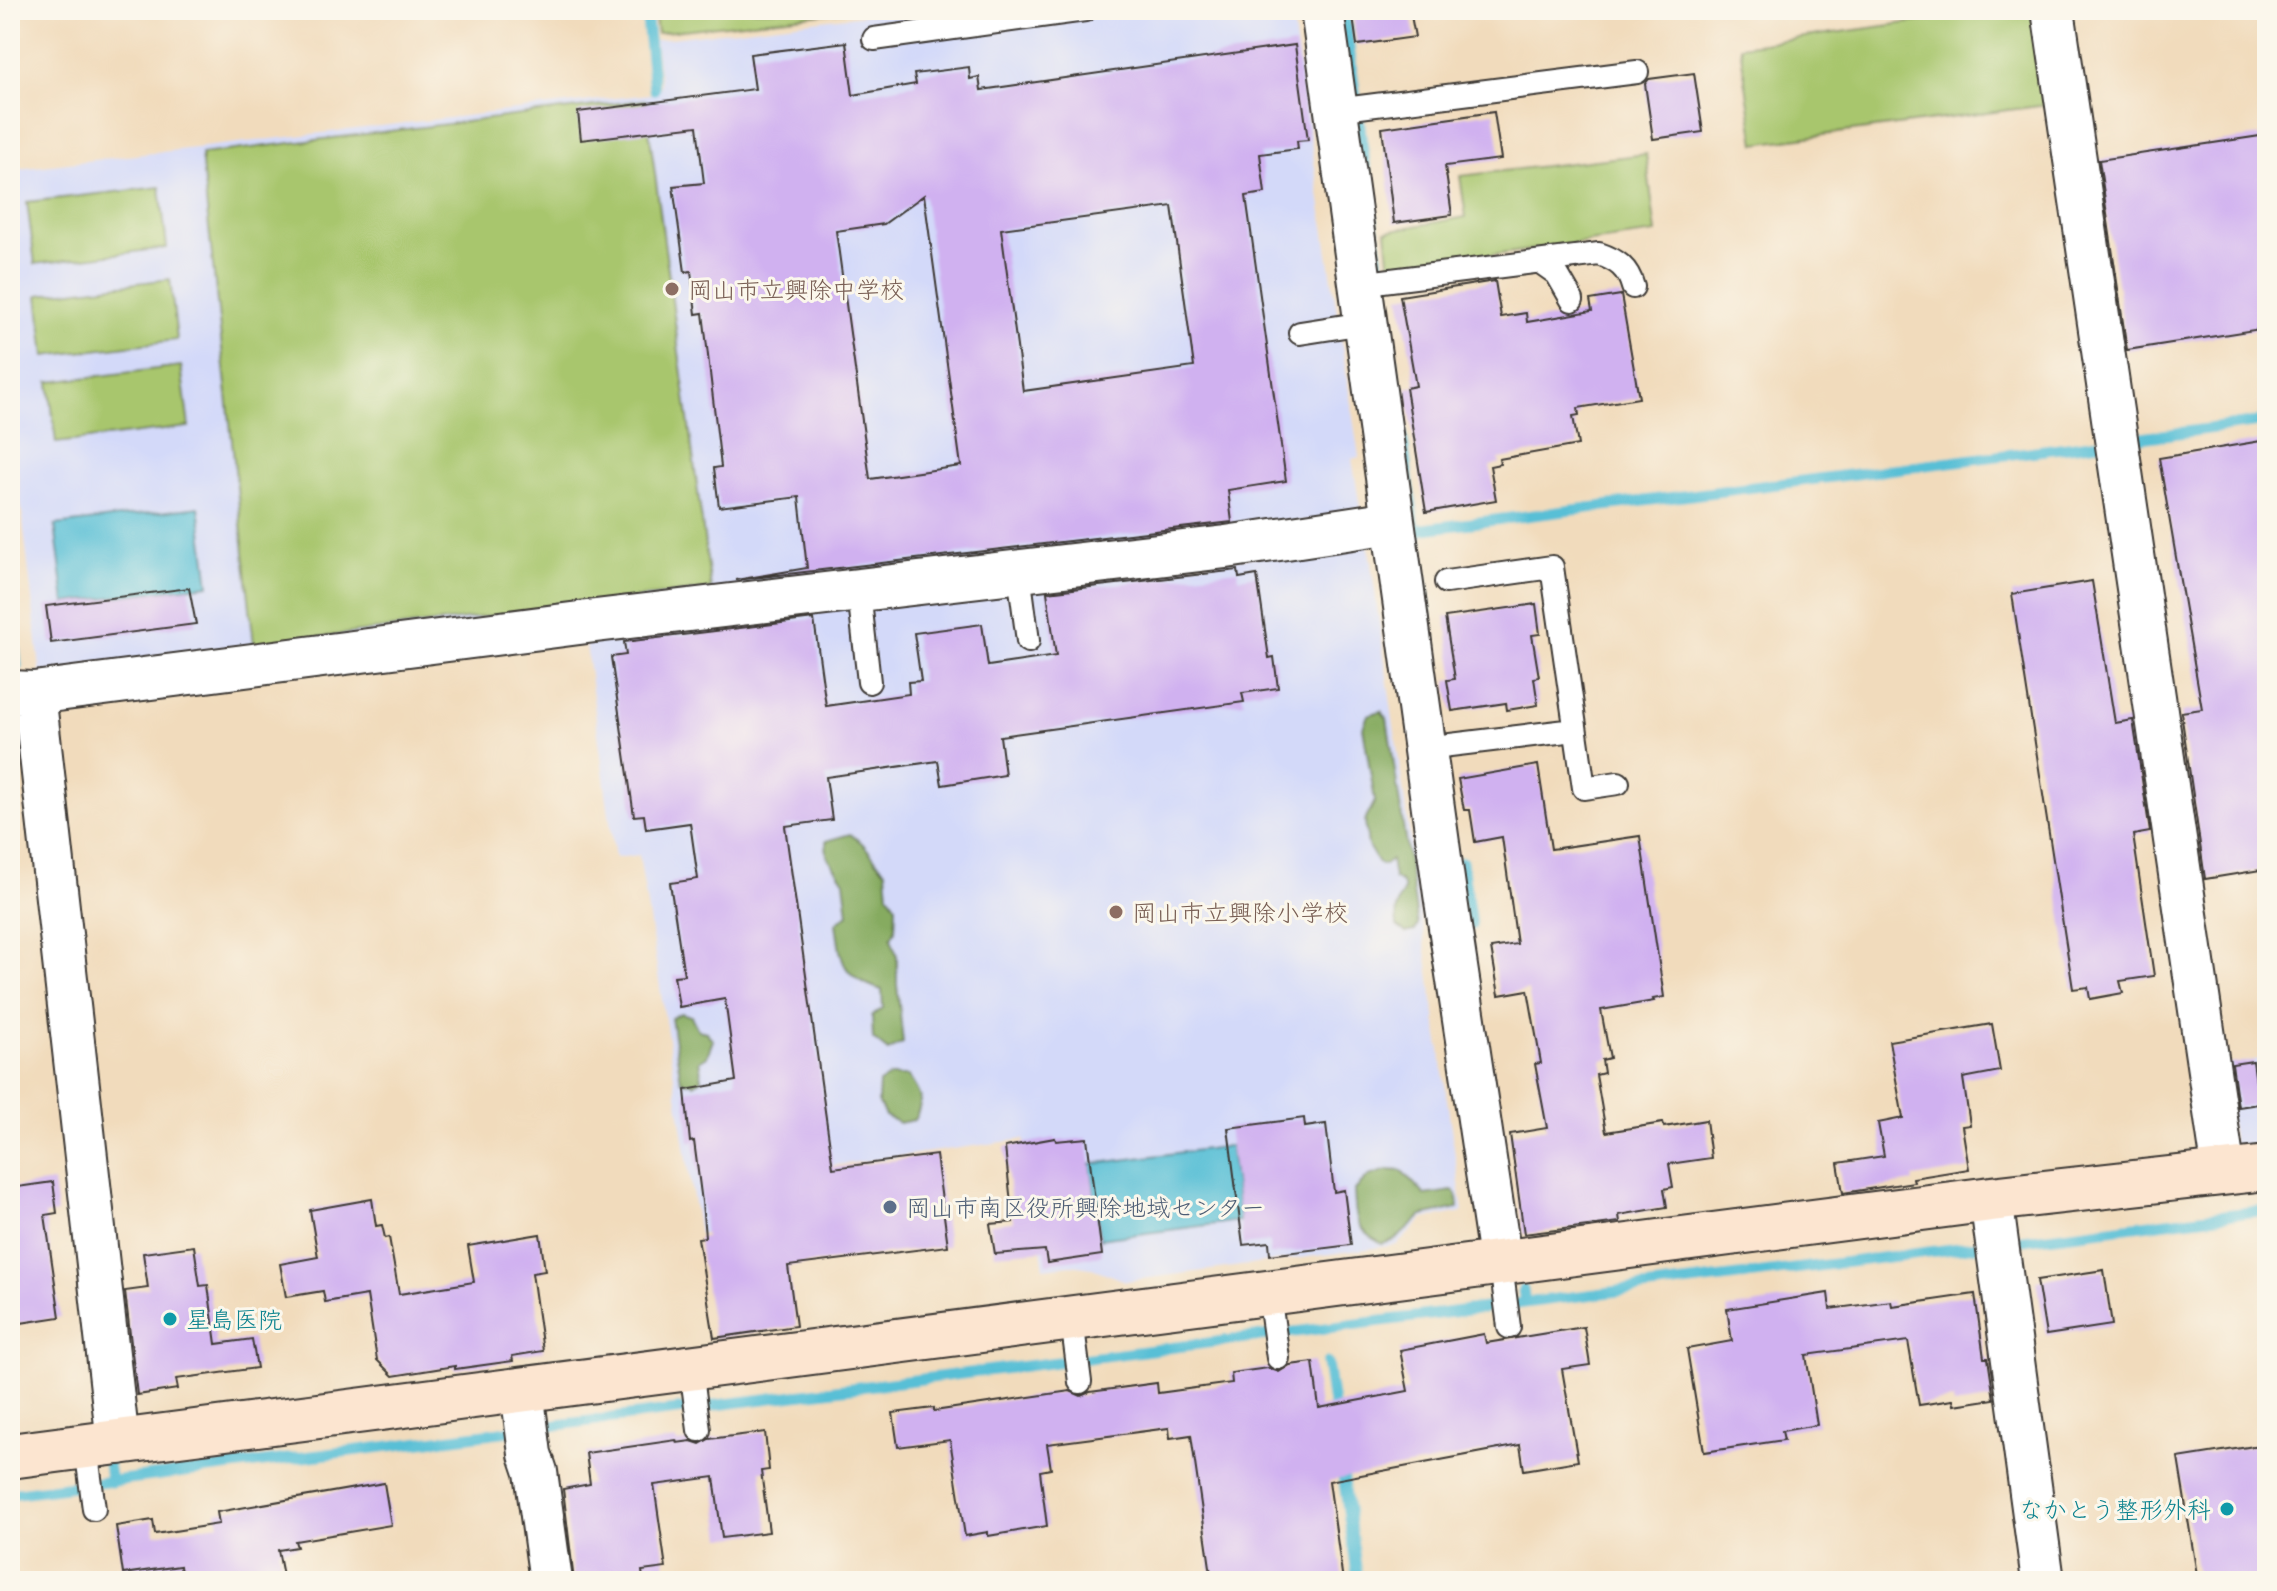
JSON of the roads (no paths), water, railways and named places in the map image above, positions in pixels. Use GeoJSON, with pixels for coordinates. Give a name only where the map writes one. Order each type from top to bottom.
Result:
{"type":"FeatureCollection","features":[{"type":"Feature","properties":{"kind":"street"},"geometry":{"type":"LineString","coordinates":[[1322,10],[1351,108],[1372,292],[1392,522],[1439,747],[1502,1277]]}},
{"type":"Feature","properties":{"kind":"street"},"geometry":{"type":"LineString","coordinates":[[2053,10],[2224,1173]]}},
{"type":"Feature","properties":{"kind":"street"},"geometry":{"type":"LineString","coordinates":[[97,1452],[22,693],[572,624],[1019,573],[1392,522]]}},
{"type":"Feature","properties":{"kind":"street"},"geometry":{"type":"LineString","coordinates":[[10,1456],[97,1452],[525,1415],[693,1381],[1502,1277],[1995,1229],[2224,1173],[2267,1168]]}},
{"type":"Feature","properties":{"kind":"street"},"geometry":{"type":"LineString","coordinates":[[1995,1229],[2043,1581]]}},
{"type":"Feature","properties":{"kind":"street"},"geometry":{"type":"LineString","coordinates":[[525,1415],[551,1581]]}},
{"type":"Feature","properties":{"kind":"lane"},"geometry":{"type":"LineString","coordinates":[[874,39],[1085,10]]}},
{"type":"Feature","properties":{"kind":"lane"},"geometry":{"type":"LineString","coordinates":[[1351,108],[1637,72]]}},
{"type":"Feature","properties":{"kind":"lane"},"geometry":{"type":"LineString","coordinates":[[1300,333],[1372,292],[1540,262],[1599,254],[1612,258],[1625,268],[1633,287]]}},
{"type":"Feature","properties":{"kind":"lane"},"geometry":{"type":"LineString","coordinates":[[1540,262],[1557,274],[1572,300]]}},
{"type":"Feature","properties":{"kind":"lane"},"geometry":{"type":"LineString","coordinates":[[1446,582],[1552,567],[1584,788],[1618,783]]}},
{"type":"Feature","properties":{"kind":"lane"},"geometry":{"type":"LineString","coordinates":[[1019,573],[1028,641]]}},
{"type":"Feature","properties":{"kind":"lane"},"geometry":{"type":"LineString","coordinates":[[859,592],[869,682]]}},
{"type":"Feature","properties":{"kind":"lane"},"geometry":{"type":"LineString","coordinates":[[1439,747],[1575,730]]}},
{"type":"Feature","properties":{"kind":"lane"},"geometry":{"type":"LineString","coordinates":[[1502,1277],[1508,1323]]}},
{"type":"Feature","properties":{"kind":"lane"},"geometry":{"type":"LineString","coordinates":[[1271,1308],[1278,1354]]}},
{"type":"Feature","properties":{"kind":"lane"},"geometry":{"type":"LineString","coordinates":[[1074,1334],[1079,1378]]}},
{"type":"Feature","properties":{"kind":"lane"},"geometry":{"type":"LineString","coordinates":[[693,1381],[698,1426]]}},
{"type":"Feature","properties":{"kind":"lane"},"geometry":{"type":"LineString","coordinates":[[94,1504],[97,1452]]}},
{"type":"Feature","properties":{"kind":"water"},"geometry":{"type":"Polygon","coordinates":[[[199,507],[209,585],[65,603],[55,525],[199,507]]]}},
{"type":"Feature","properties":{"kind":"water"},"geometry":{"type":"Polygon","coordinates":[[[1230,1146],[1240,1221],[1100,1239],[1090,1164],[1230,1146]]]}},
{"type":"Feature","properties":{"kind":"waterway"},"geometry":{"type":"LineString","coordinates":[[646,10],[654,89]]}},
{"type":"Feature","properties":{"kind":"waterway"},"geometry":{"type":"LineString","coordinates":[[1344,10],[1427,616]]}},
{"type":"Feature","properties":{"kind":"waterway"},"geometry":{"type":"LineString","coordinates":[[2133,439],[2267,421]]}},
{"type":"Feature","properties":{"kind":"waterway"},"geometry":{"type":"LineString","coordinates":[[1416,530],[2099,443]]}},
{"type":"Feature","properties":{"kind":"waterway"},"geometry":{"type":"LineString","coordinates":[[10,606],[17,666]]}},
{"type":"Feature","properties":{"kind":"waterway"},"geometry":{"type":"LineString","coordinates":[[1462,862],[1471,925]]}},
{"type":"Feature","properties":{"kind":"waterway"},"geometry":{"type":"LineString","coordinates":[[534,1428],[2267,1210]]}},
{"type":"Feature","properties":{"kind":"waterway"},"geometry":{"type":"LineString","coordinates":[[1523,1290],[1525,1302]]}},
{"type":"Feature","properties":{"kind":"waterway"},"geometry":{"type":"LineString","coordinates":[[1327,1363],[1335,1418]]}},
{"type":"Feature","properties":{"kind":"waterway"},"geometry":{"type":"LineString","coordinates":[[10,1494],[517,1430]]}},
{"type":"Feature","properties":{"kind":"waterway"},"geometry":{"type":"LineString","coordinates":[[108,1464],[111,1482]]}},
{"type":"Feature","properties":{"kind":"waterway"},"geometry":{"type":"LineString","coordinates":[[1342,1467],[1358,1581]]}},
{"type":"Feature","properties":{"kind":"place","name":"岡山市立興除中学校"},"geometry":{"type":"Point","coordinates":[672,289]}},
{"type":"Feature","properties":{"kind":"place","name":"岡山市立興除小学校"},"geometry":{"type":"Point","coordinates":[1116,912]}},
{"type":"Feature","properties":{"kind":"place","name":"岡山市南区役所興除地域センター"},"geometry":{"type":"Point","coordinates":[890,1207]}},
{"type":"Feature","properties":{"kind":"place","name":"星島医院"},"geometry":{"type":"Point","coordinates":[170,1319]}},
{"type":"Feature","properties":{"kind":"place","name":"なかとう整形外科"},"geometry":{"type":"Point","coordinates":[2227,1509]}}]}
